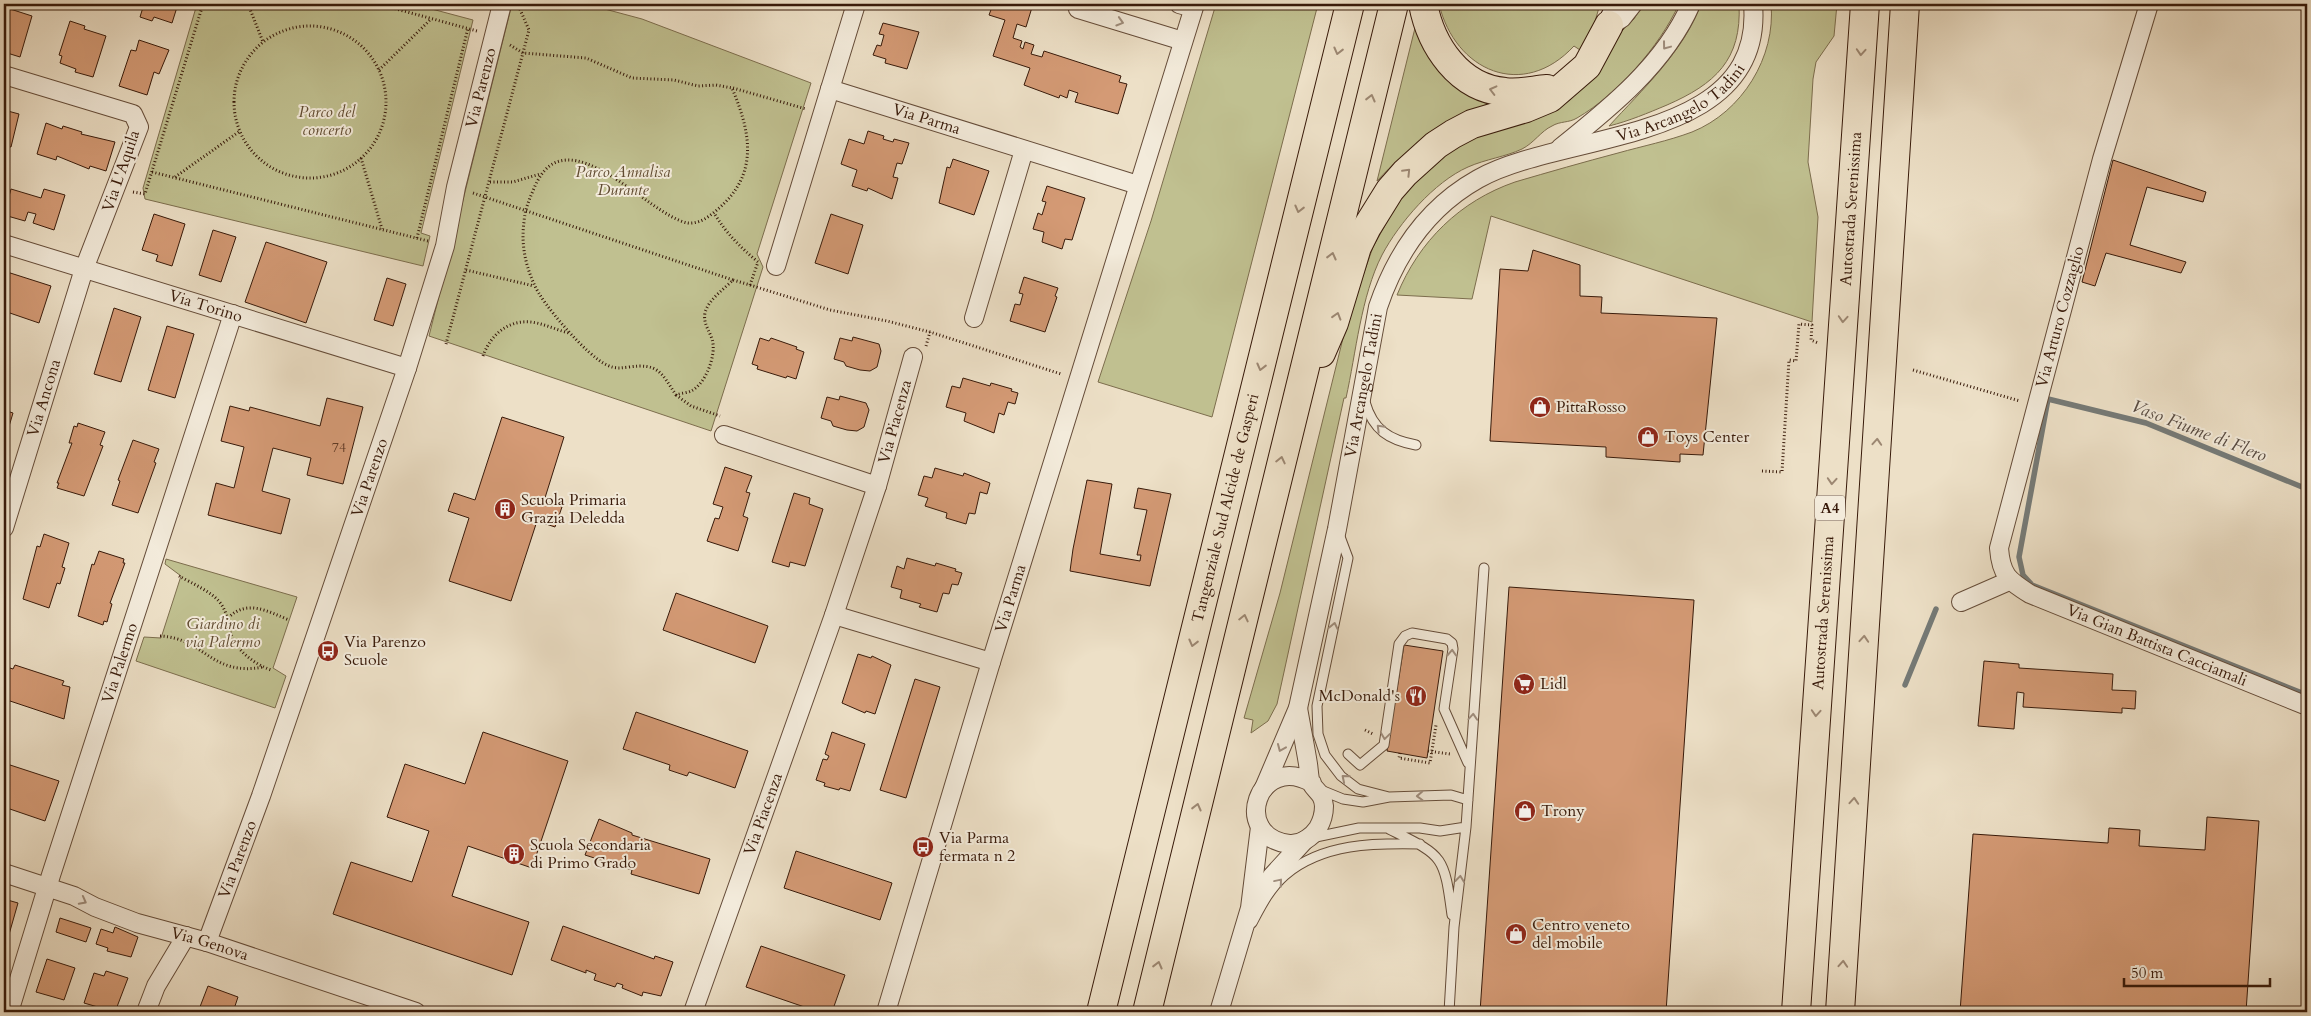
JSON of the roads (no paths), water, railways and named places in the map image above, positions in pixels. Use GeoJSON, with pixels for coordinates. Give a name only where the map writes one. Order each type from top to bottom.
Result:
{"type":"FeatureCollection","features":[{"type":"Feature","properties":{"kind":"highway","name":"Tangenziale Sud Alcide de Gasperi"},"geometry":{"type":"LineString","coordinates":[[1101,1012],[1350,4]]}},
{"type":"Feature","properties":{"kind":"highway"},"geometry":{"type":"LineString","coordinates":[[1147,1012],[1394,4]]}},
{"type":"Feature","properties":{"kind":"highway"},"geometry":{"type":"LineString","coordinates":[[1423,4],[1429,28],[1441,51],[1458,71],[1468,79],[1480,86],[1506,92],[1559,88]]}},
{"type":"Feature","properties":{"kind":"highway","name":"Autostrada Serenissima"},"geometry":{"type":"LineString","coordinates":[[1796,1012],[1865,4]]}},
{"type":"Feature","properties":{"kind":"highway"},"geometry":{"type":"LineString","coordinates":[[1840,1012],[1906,4]]}},
{"type":"Feature","properties":{"kind":"highway"},"geometry":{"type":"LineString","coordinates":[[1303,371],[1321,353],[1327,341],[1358,248],[1367,227],[1386,196],[1405,173],[1436,145],[1453,134],[1484,120],[1541,102],[1579,75],[1587,66],[1614,11]]}},
{"type":"Feature","properties":{"kind":"street","name":"Via Parenzo"},"geometry":{"type":"LineString","coordinates":[[207,942],[261,796],[407,368],[445,246],[456,187],[502,4]]}},
{"type":"Feature","properties":{"kind":"street"},"geometry":{"type":"LineString","coordinates":[[776,266],[856,4]]}},
{"type":"Feature","properties":{"kind":"street"},"geometry":{"type":"LineString","coordinates":[[1080,4],[1078,9],[1183,41]]}},
{"type":"Feature","properties":{"kind":"street"},"geometry":{"type":"LineString","coordinates":[[1614,11],[1622,18],[1633,4]]}},
{"type":"Feature","properties":{"kind":"street","name":"Via Arcangelo Tadini"},"geometry":{"type":"LineString","coordinates":[[1556,152],[1623,95],[1654,61],[1677,31],[1691,4]]}},
{"type":"Feature","properties":{"kind":"street","name":"Via Arcangelo Tadini"},"geometry":{"type":"LineString","coordinates":[[1219,1012],[1250,908],[1260,827],[1255,813],[1256,802],[1264,788],[1298,708],[1337,529],[1361,391],[1384,291],[1397,261],[1415,233],[1450,197],[1478,178],[1508,164],[1660,123],[1686,113],[1707,100],[1729,80],[1744,57],[1752,36],[1753,4]]}},
{"type":"Feature","properties":{"kind":"street","name":"Via Arturo Cozzaglio"},"geometry":{"type":"LineString","coordinates":[[2009,580],[2000,566],[1999,548],[2102,159],[2149,4]]}},
{"type":"Feature","properties":{"kind":"street","name":"Via Parma"},"geometry":{"type":"LineString","coordinates":[[886,1012],[991,662],[1183,41],[1189,5]]}},
{"type":"Feature","properties":{"kind":"street","name":"Via L'Aquila"},"geometry":{"type":"LineString","coordinates":[[4,75],[133,114],[139,127],[84,269]]}},
{"type":"Feature","properties":{"kind":"street","name":"Via Parma"},"geometry":{"type":"LineString","coordinates":[[830,89],[1138,185]]}},
{"type":"Feature","properties":{"kind":"street"},"geometry":{"type":"LineString","coordinates":[[974,318],[1024,150]]}},
{"type":"Feature","properties":{"kind":"street","name":"Via Torino"},"geometry":{"type":"LineString","coordinates":[[4,244],[407,368]]}},
{"type":"Feature","properties":{"kind":"street","name":"Via Ancona"},"geometry":{"type":"LineString","coordinates":[[4,528],[84,269]]}},
{"type":"Feature","properties":{"kind":"street","name":"Via Palermo"},"geometry":{"type":"LineString","coordinates":[[9,1012],[47,887],[233,314]]}},
{"type":"Feature","properties":{"kind":"street","name":"Via Piacenza"},"geometry":{"type":"LineString","coordinates":[[693,1012],[834,615],[877,486],[913,357]]}},
{"type":"Feature","properties":{"kind":"street","name":"Via Piacenza"},"geometry":{"type":"LineString","coordinates":[[724,435],[877,486]]}},
{"type":"Feature","properties":{"kind":"street"},"geometry":{"type":"LineString","coordinates":[[1961,602],[2009,580]]}},
{"type":"Feature","properties":{"kind":"street","name":"Via Gian Battista Cacciamali"},"geometry":{"type":"LineString","coordinates":[[2009,580],[2030,594],[2307,706]]}},
{"type":"Feature","properties":{"kind":"street"},"geometry":{"type":"LineString","coordinates":[[834,615],[991,662]]}},
{"type":"Feature","properties":{"kind":"street","name":"Via Arcangelo Tadini"},"geometry":{"type":"LineString","coordinates":[[1250,908],[1272,876],[1322,820],[1324,807],[1315,786],[1298,708]]}},
{"type":"Feature","properties":{"kind":"street"},"geometry":{"type":"LineString","coordinates":[[1264,788],[1272,780],[1287,775],[1301,777],[1315,786]]}},
{"type":"Feature","properties":{"kind":"street"},"geometry":{"type":"LineString","coordinates":[[1260,827],[1267,836],[1277,842],[1293,844],[1307,839]]}},
{"type":"Feature","properties":{"kind":"street","name":"Via Genova"},"geometry":{"type":"LineString","coordinates":[[4,873],[47,887],[137,923],[207,942],[416,1012]]}},
{"type":"Feature","properties":{"kind":"street"},"geometry":{"type":"LineString","coordinates":[[146,1012],[156,986],[186,936]]}},
{"type":"Feature","properties":{"kind":"lane"},"geometry":{"type":"LineString","coordinates":[[1361,391],[1367,411],[1376,426],[1395,441],[1416,445]]}},
{"type":"Feature","properties":{"kind":"lane"},"geometry":{"type":"LineString","coordinates":[[1337,529],[1348,558],[1316,706],[1318,734],[1325,754],[1341,776],[1358,789],[1389,798]]}},
{"type":"Feature","properties":{"kind":"lane"},"geometry":{"type":"LineString","coordinates":[[1449,1012],[1454,927],[1466,827],[1484,568]]}},
{"type":"Feature","properties":{"kind":"lane"},"geometry":{"type":"LineString","coordinates":[[1348,754],[1360,765],[1384,745],[1399,644],[1405,636],[1412,633],[1447,639],[1452,643],[1453,649],[1444,708],[1469,766]]}},
{"type":"Feature","properties":{"kind":"lane"},"geometry":{"type":"LineString","coordinates":[[1315,786],[1343,799],[1362,802],[1389,798],[1451,795],[1468,800]]}},
{"type":"Feature","properties":{"kind":"lane"},"geometry":{"type":"LineString","coordinates":[[1307,839],[1359,828],[1420,828],[1440,831],[1466,827]]}},
{"type":"Feature","properties":{"kind":"lane"},"geometry":{"type":"LineString","coordinates":[[1386,828],[1433,852],[1447,876],[1454,927]]}},
{"type":"Feature","properties":{"kind":"lane"},"geometry":{"type":"LineString","coordinates":[[1387,843],[1420,828]]}},
{"type":"Feature","properties":{"kind":"lane"},"geometry":{"type":"LineString","coordinates":[[1236,954],[1264,900],[1284,876],[1322,854],[1357,844],[1420,844]]}},
{"type":"Feature","properties":{"kind":"waterway","name":"Vaso Fiume di Flero"},"geometry":{"type":"LineString","coordinates":[[2307,489],[2146,423],[2048,399],[2019,557],[2023,575],[2032,585],[2307,695]]}},
{"type":"Feature","properties":{"kind":"waterway"},"geometry":{"type":"LineString","coordinates":[[1905,685],[1936,609]]}},
{"type":"Feature","properties":{"kind":"place","name":"PittaRosso"},"geometry":{"type":"Point","coordinates":[1540,407]}},
{"type":"Feature","properties":{"kind":"place","name":"Toys Center"},"geometry":{"type":"Point","coordinates":[1648,437]}},
{"type":"Feature","properties":{"kind":"place","name":"Scuola Primaria Grazia Deledda"},"geometry":{"type":"Point","coordinates":[505,509]}},
{"type":"Feature","properties":{"kind":"place","name":"Via Parenzo Scuole"},"geometry":{"type":"Point","coordinates":[328,651]}},
{"type":"Feature","properties":{"kind":"place","name":"Lidl"},"geometry":{"type":"Point","coordinates":[1524,684]}},
{"type":"Feature","properties":{"kind":"place","name":"McDonald's"},"geometry":{"type":"Point","coordinates":[1416,696]}},
{"type":"Feature","properties":{"kind":"place","name":"Trony"},"geometry":{"type":"Point","coordinates":[1525,811]}},
{"type":"Feature","properties":{"kind":"place","name":"Via Parma fermata n 2"},"geometry":{"type":"Point","coordinates":[923,847]}},
{"type":"Feature","properties":{"kind":"place","name":"Scuola Secondaria di Primo Grado"},"geometry":{"type":"Point","coordinates":[514,854]}},
{"type":"Feature","properties":{"kind":"place","name":"Centro veneto del mobile"},"geometry":{"type":"Point","coordinates":[1516,934]}},
{"type":"Feature","properties":{"kind":"park label","name":"Parco del concerto"},"geometry":{"type":"Point","coordinates":[327,121]}},
{"type":"Feature","properties":{"kind":"park label","name":"Parco Annalisa Durante"},"geometry":{"type":"Point","coordinates":[623,181]}},
{"type":"Feature","properties":{"kind":"park label","name":"Giardino di via Palermo"},"geometry":{"type":"Point","coordinates":[223,633]}}]}
